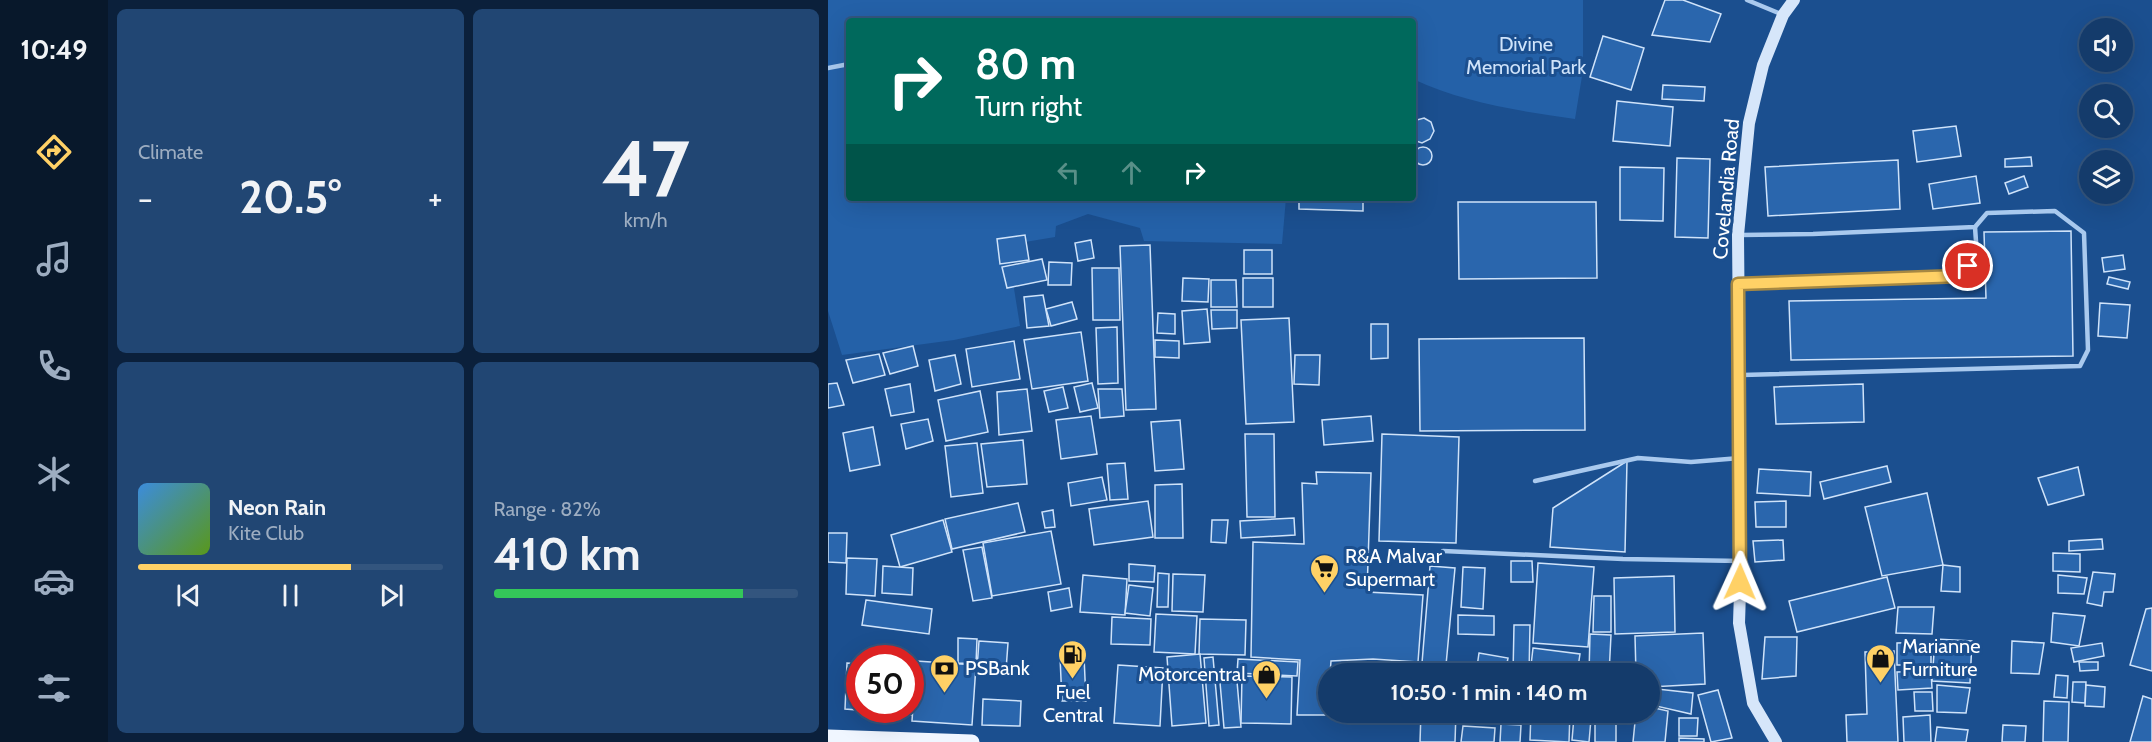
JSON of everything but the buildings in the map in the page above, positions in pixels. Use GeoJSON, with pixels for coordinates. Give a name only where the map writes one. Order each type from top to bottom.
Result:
{"type":"FeatureCollection","features":[{"type":"Feature","properties":{"kind":"main road","name":"Covelandia Road"},"geometry":{"type":"LineString","coordinates":[[1776,742],[1753,703],[1739,623],[1741,561],[1738,235],[1749,123],[1763,65],[1783,15],[1794,0]]}},
{"type":"Feature","properties":{"kind":"main road"},"geometry":{"type":"LineString","coordinates":[[828,737],[972,742]]}},
{"type":"Feature","properties":{"kind":"lane"},"geometry":{"type":"LineString","coordinates":[[1747,0],[1783,15]]}},
{"type":"Feature","properties":{"kind":"lane"},"geometry":{"type":"LineString","coordinates":[[828,68],[846,65]]}},
{"type":"Feature","properties":{"kind":"lane"},"geometry":{"type":"LineString","coordinates":[[1738,235],[1813,234],[1975,226],[1987,213],[2055,211],[2084,233],[2088,350],[2080,366],[1739,375]]}},
{"type":"Feature","properties":{"kind":"lane"},"geometry":{"type":"LineString","coordinates":[[1738,284],[1960,276],[1977,256],[1975,226]]}},
{"type":"Feature","properties":{"kind":"lane"},"geometry":{"type":"LineString","coordinates":[[1535,481],[1638,458],[1691,462],[1740,458]]}},
{"type":"Feature","properties":{"kind":"lane"},"geometry":{"type":"LineString","coordinates":[[1443,551],[1623,559],[1741,561]]}},
{"type":"Feature","properties":{"kind":"green space","name":"Divine Memorial Park"},"geometry":{"type":"Polygon","coordinates":[[[828,0],[1583,0],[1583,70],[1575,119],[1472,100],[1416,80],[1416,18],[846,18],[846,201],[1286,201],[1282,244],[1144,241],[1140,228],[1088,214],[1056,226],[1055,237],[1007,245],[1020,326],[954,340],[842,355],[828,311],[828,0]]]}},
{"type":"Feature","properties":{"kind":"place","name":"R&A Malvar Supermart"},"geometry":{"type":"Point","coordinates":[1324,594]}},
{"type":"Feature","properties":{"kind":"place","name":"Fuel Central"},"geometry":{"type":"Point","coordinates":[1073,680]}},
{"type":"Feature","properties":{"kind":"place","name":"Marianne Furniture"},"geometry":{"type":"Point","coordinates":[1881,684]}},
{"type":"Feature","properties":{"kind":"place","name":"PSBank"},"geometry":{"type":"Point","coordinates":[944,694]}},
{"type":"Feature","properties":{"kind":"place","name":"Motorcentral"},"geometry":{"type":"Point","coordinates":[1267,700]}},
{"type":"Feature","properties":{"kind":"route"},"geometry":{"type":"LineString","coordinates":[[1740,582],[1738,284],[1960,276],[1968,266]]}}]}
